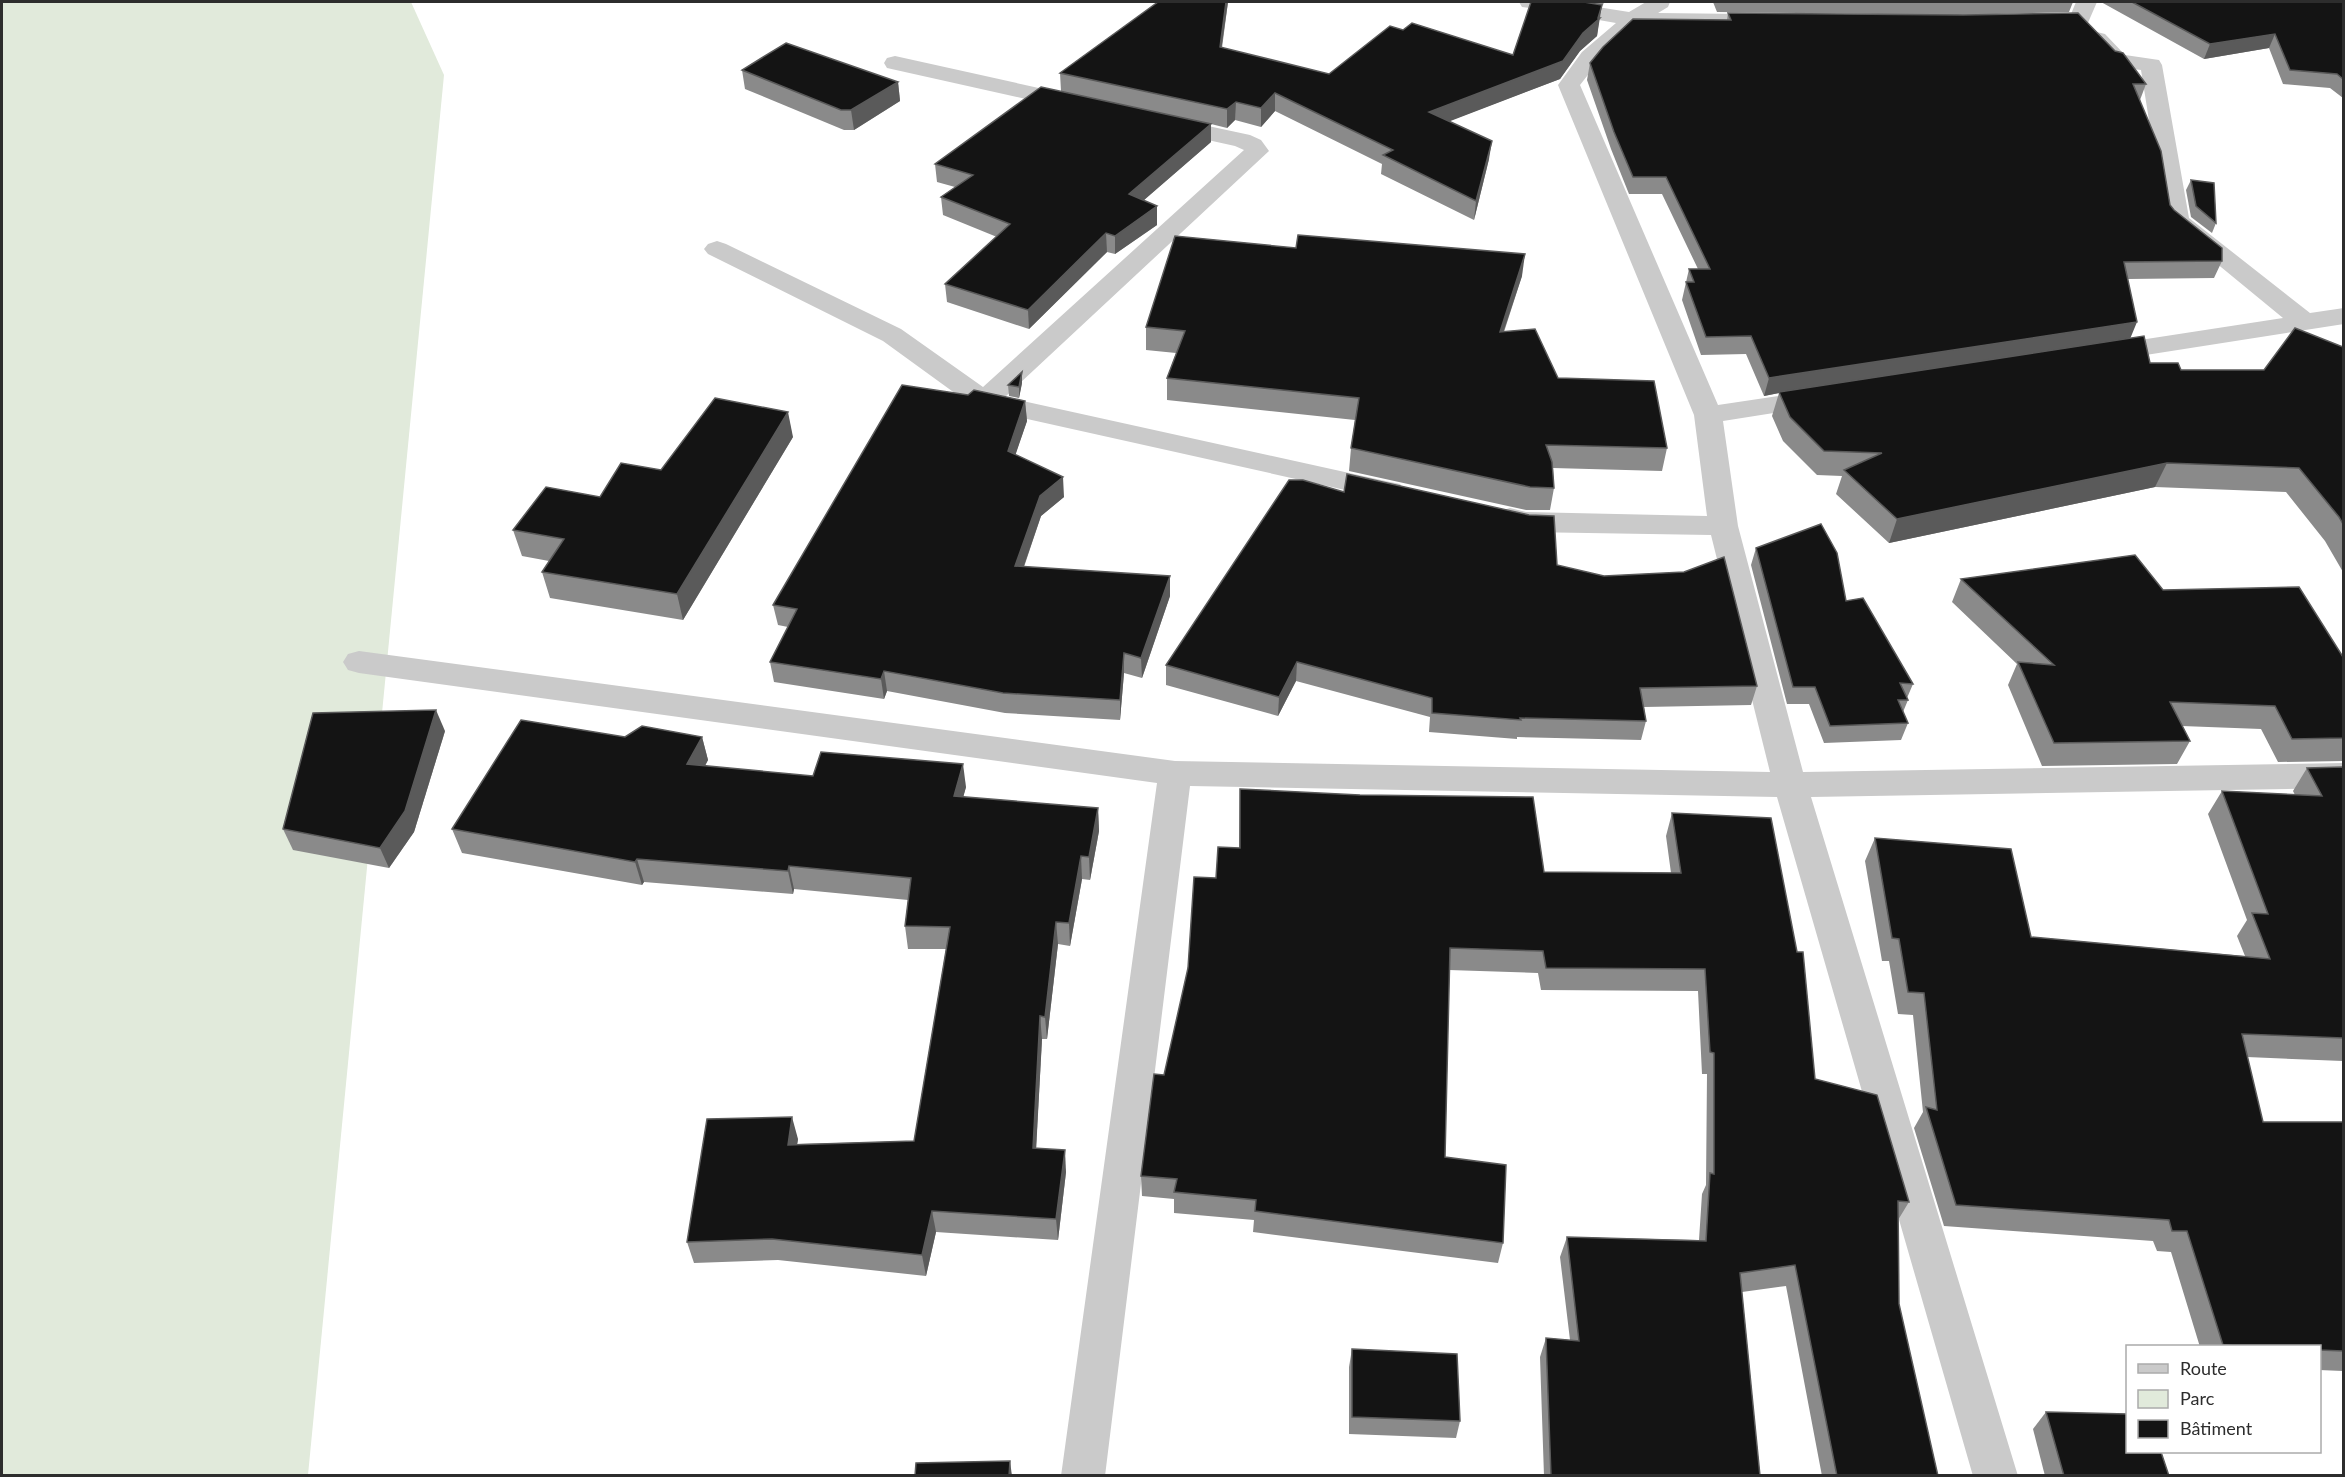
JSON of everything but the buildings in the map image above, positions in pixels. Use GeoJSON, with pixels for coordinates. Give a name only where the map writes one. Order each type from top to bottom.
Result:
{"type":"FeatureCollection","features":[{"type":"Feature","properties":{"kind":"street"},"geometry":{"type":"LineString","coordinates":[[1530,2],[1761,20]]}},
{"type":"Feature","properties":{"kind":"street"},"geometry":{"type":"LineString","coordinates":[[1646,10],[1590,57],[1569,85],[1708,415],[1723,526],[1790,785],[1996,1476]]}},
{"type":"Feature","properties":{"kind":"street"},"geometry":{"type":"LineString","coordinates":[[2013,22],[2083,11],[2118,61],[2151,65],[2177,221],[2305,322]]}},
{"type":"Feature","properties":{"kind":"street"},"geometry":{"type":"LineString","coordinates":[[895,63],[1092,107]]}},
{"type":"Feature","properties":{"kind":"street"},"geometry":{"type":"LineString","coordinates":[[984,401],[1257,151],[1253,145],[1242,140],[1149,120]]}},
{"type":"Feature","properties":{"kind":"street"},"geometry":{"type":"LineString","coordinates":[[717,249],[892,335],[984,401],[1411,496]]}},
{"type":"Feature","properties":{"kind":"street"},"geometry":{"type":"LineString","coordinates":[[2071,358],[2343,316]]}},
{"type":"Feature","properties":{"kind":"street"},"geometry":{"type":"LineString","coordinates":[[1708,415],[1849,393]]}},
{"type":"Feature","properties":{"kind":"street"},"geometry":{"type":"LineString","coordinates":[[1480,512],[1526,522],[1723,526]]}},
{"type":"Feature","properties":{"kind":"street"},"geometry":{"type":"LineString","coordinates":[[359,662],[1175,773],[1790,785],[2343,775]]}},
{"type":"Feature","properties":{"kind":"street"},"geometry":{"type":"LineString","coordinates":[[1083,1476],[1175,773]]}},
{"type":"Feature","properties":{"kind":"green space"},"geometry":{"type":"Polygon","coordinates":[[[2,2],[411,2],[444,75],[308,1475],[2,1476],[2,2]]]}}]}
